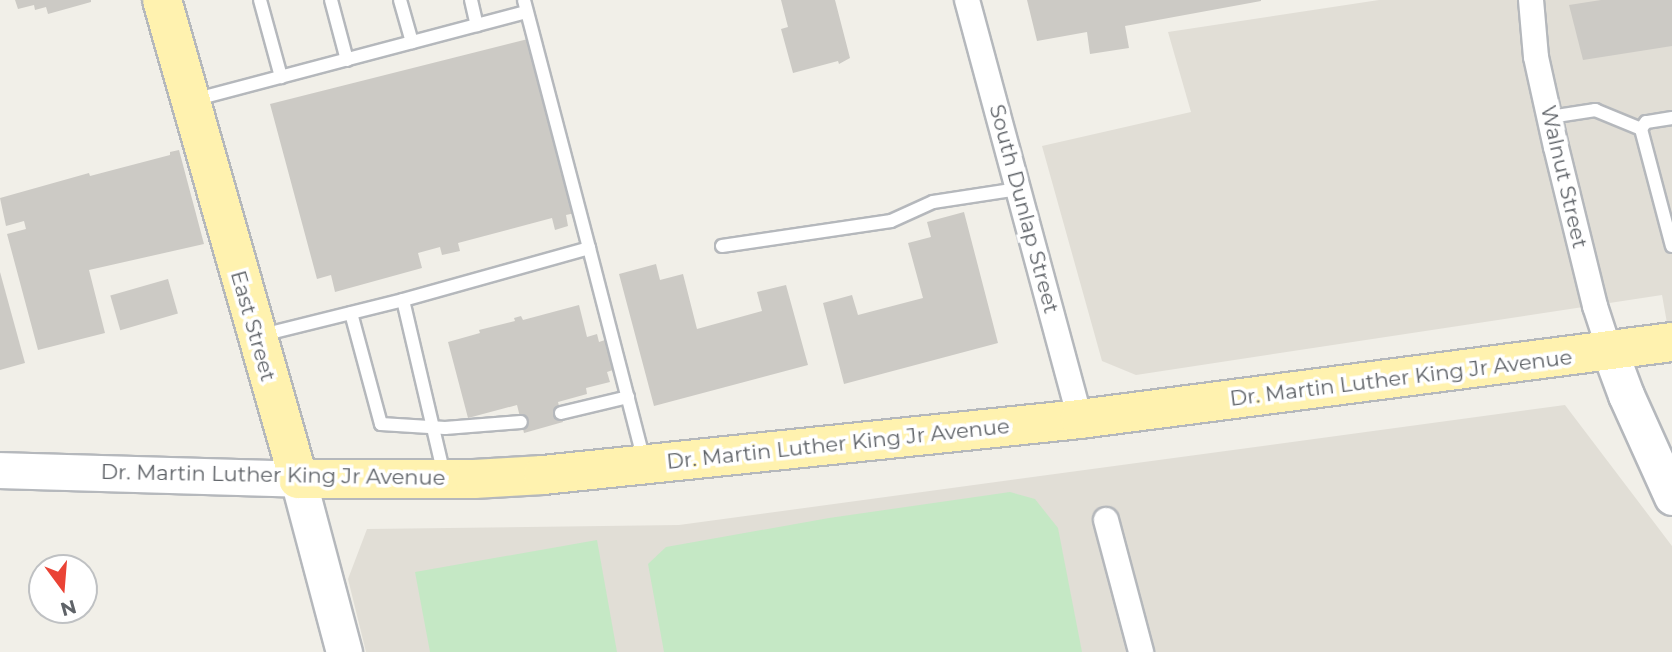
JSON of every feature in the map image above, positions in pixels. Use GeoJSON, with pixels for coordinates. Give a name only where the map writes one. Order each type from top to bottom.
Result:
{"type":"FeatureCollection","features":[{"type":"Feature","properties":{"kind":"main road","name":"East Street"},"geometry":{"type":"LineString","coordinates":[[162,0],[298,479]]}},
{"type":"Feature","properties":{"kind":"main road","name":"Dr. Martin Luther King Jr Avenue"},"geometry":{"type":"LineString","coordinates":[[298,479],[445,479],[543,475],[1080,419],[1672,342]]}},
{"type":"Feature","properties":{"kind":"street","name":"South Dunlap Street"},"geometry":{"type":"LineString","coordinates":[[967,0],[1080,419]]}},
{"type":"Feature","properties":{"kind":"street","name":"Walnut Street"},"geometry":{"type":"LineString","coordinates":[[1531,0],[1536,57],[1595,306],[1610,352]]}},
{"type":"Feature","properties":{"kind":"street"},"geometry":{"type":"LineString","coordinates":[[1610,352],[1626,395],[1672,497]]}},
{"type":"Feature","properties":{"kind":"street","name":"Dr. Martin Luther King Jr Avenue"},"geometry":{"type":"LineString","coordinates":[[0,470],[298,479]]}},
{"type":"Feature","properties":{"kind":"street","name":"East Street"},"geometry":{"type":"LineString","coordinates":[[298,479],[344,652]]}},
{"type":"Feature","properties":{"kind":"street"},"geometry":{"type":"LineString","coordinates":[[1106,520],[1141,652]]}},
{"type":"Feature","properties":{"kind":"lane"},"geometry":{"type":"LineString","coordinates":[[260,0],[281,77]]}},
{"type":"Feature","properties":{"kind":"lane"},"geometry":{"type":"LineString","coordinates":[[331,0],[347,60]]}},
{"type":"Feature","properties":{"kind":"lane"},"geometry":{"type":"LineString","coordinates":[[400,0],[412,42]]}},
{"type":"Feature","properties":{"kind":"lane"},"geometry":{"type":"LineString","coordinates":[[471,0],[477,25]]}},
{"type":"Feature","properties":{"kind":"lane"},"geometry":{"type":"LineString","coordinates":[[189,101],[477,25],[526,6],[645,464]]}},
{"type":"Feature","properties":{"kind":"lane"},"geometry":{"type":"LineString","coordinates":[[1550,117],[1595,110],[1641,129]]}},
{"type":"Feature","properties":{"kind":"lane"},"geometry":{"type":"LineString","coordinates":[[1641,129],[1646,122],[1672,118]]}},
{"type":"Feature","properties":{"kind":"lane"},"geometry":{"type":"LineString","coordinates":[[1641,129],[1672,246]]}},
{"type":"Feature","properties":{"kind":"lane"},"geometry":{"type":"LineString","coordinates":[[722,246],[891,221],[933,202],[1018,189]]}},
{"type":"Feature","properties":{"kind":"lane"},"geometry":{"type":"LineString","coordinates":[[1658,192],[1672,190]]}},
{"type":"Feature","properties":{"kind":"lane"},"geometry":{"type":"LineString","coordinates":[[256,336],[403,300],[589,248]]}},
{"type":"Feature","properties":{"kind":"lane"},"geometry":{"type":"LineString","coordinates":[[403,300],[445,479]]}},
{"type":"Feature","properties":{"kind":"lane"},"geometry":{"type":"LineString","coordinates":[[351,313],[381,424],[433,427],[521,422]]}},
{"type":"Feature","properties":{"kind":"lane"},"geometry":{"type":"LineString","coordinates":[[561,413],[628,397]]}},
{"type":"Feature","properties":{"kind":"shaded area"},"geometry":{"type":"Polygon","coordinates":[[[1379,0],[1672,0],[1672,351],[1662,295],[1136,375],[1102,361],[1042,146],[1191,112],[1168,32],[1379,0]]]}},
{"type":"Feature","properties":{"kind":"shaded area"},"geometry":{"type":"Polygon","coordinates":[[[1565,405],[1672,546],[1672,652],[366,652],[348,579],[367,529],[679,525],[1565,405]]]}},
{"type":"Feature","properties":{"kind":"green space"},"geometry":{"type":"Polygon","coordinates":[[[1010,492],[1035,499],[1058,528],[1082,652],[664,652],[648,564],[666,547],[829,518],[1010,492]]]}},
{"type":"Feature","properties":{"kind":"green space"},"geometry":{"type":"Polygon","coordinates":[[[597,540],[617,652],[430,652],[415,572],[597,540]]]}},
{"type":"Feature","properties":{"kind":"building"},"geometry":{"type":"Polygon","coordinates":[[[15,0],[91,2],[48,14],[46,7],[35,10],[34,5],[18,9],[15,0]]]}},
{"type":"Feature","properties":{"kind":"building"},"geometry":{"type":"Polygon","coordinates":[[[781,0],[835,0],[850,58],[839,64],[838,61],[793,73],[781,29],[788,27],[781,0]]]}},
{"type":"Feature","properties":{"kind":"building"},"geometry":{"type":"Polygon","coordinates":[[[1027,0],[1261,1],[1125,26],[1129,48],[1090,54],[1087,32],[1037,41],[1027,0]]]}},
{"type":"Feature","properties":{"kind":"building"},"geometry":{"type":"Polygon","coordinates":[[[1601,0],[1672,0],[1672,46],[1583,60],[1569,5],[1601,0]]]}},
{"type":"Feature","properties":{"kind":"building"},"geometry":{"type":"Polygon","coordinates":[[[528,39],[575,213],[566,215],[568,226],[555,230],[552,218],[458,243],[460,251],[442,255],[440,247],[418,253],[422,268],[335,292],[331,275],[317,279],[270,104],[528,39]]]}},
{"type":"Feature","properties":{"kind":"building"},"geometry":{"type":"Polygon","coordinates":[[[179,150],[204,244],[89,270],[105,333],[38,350],[7,234],[26,229],[24,221],[6,226],[0,198],[89,173],[90,176],[170,155],[170,152],[179,150]]]}},
{"type":"Feature","properties":{"kind":"building"},"geometry":{"type":"Polygon","coordinates":[[[964,212],[998,343],[844,384],[823,303],[852,295],[858,315],[923,298],[908,243],[931,237],[927,222],[964,212]]]}},
{"type":"Feature","properties":{"kind":"building"},"geometry":{"type":"Polygon","coordinates":[[[656,264],[660,280],[683,274],[697,329],[762,311],[757,292],[786,285],[808,365],[654,406],[619,274],[656,264]]]}},
{"type":"Feature","properties":{"kind":"building"},"geometry":{"type":"Polygon","coordinates":[[[0,272],[25,363],[0,370],[0,272]]]}},
{"type":"Feature","properties":{"kind":"building"},"geometry":{"type":"Polygon","coordinates":[[[168,279],[178,314],[120,330],[110,296],[168,279]]]}},
{"type":"Feature","properties":{"kind":"building"},"geometry":{"type":"Polygon","coordinates":[[[579,305],[587,337],[597,334],[599,342],[605,340],[613,370],[607,372],[610,382],[586,388],[587,394],[558,402],[563,422],[524,433],[517,405],[468,418],[448,342],[480,333],[479,330],[515,321],[514,318],[521,316],[523,320],[579,305]]]}}]}
